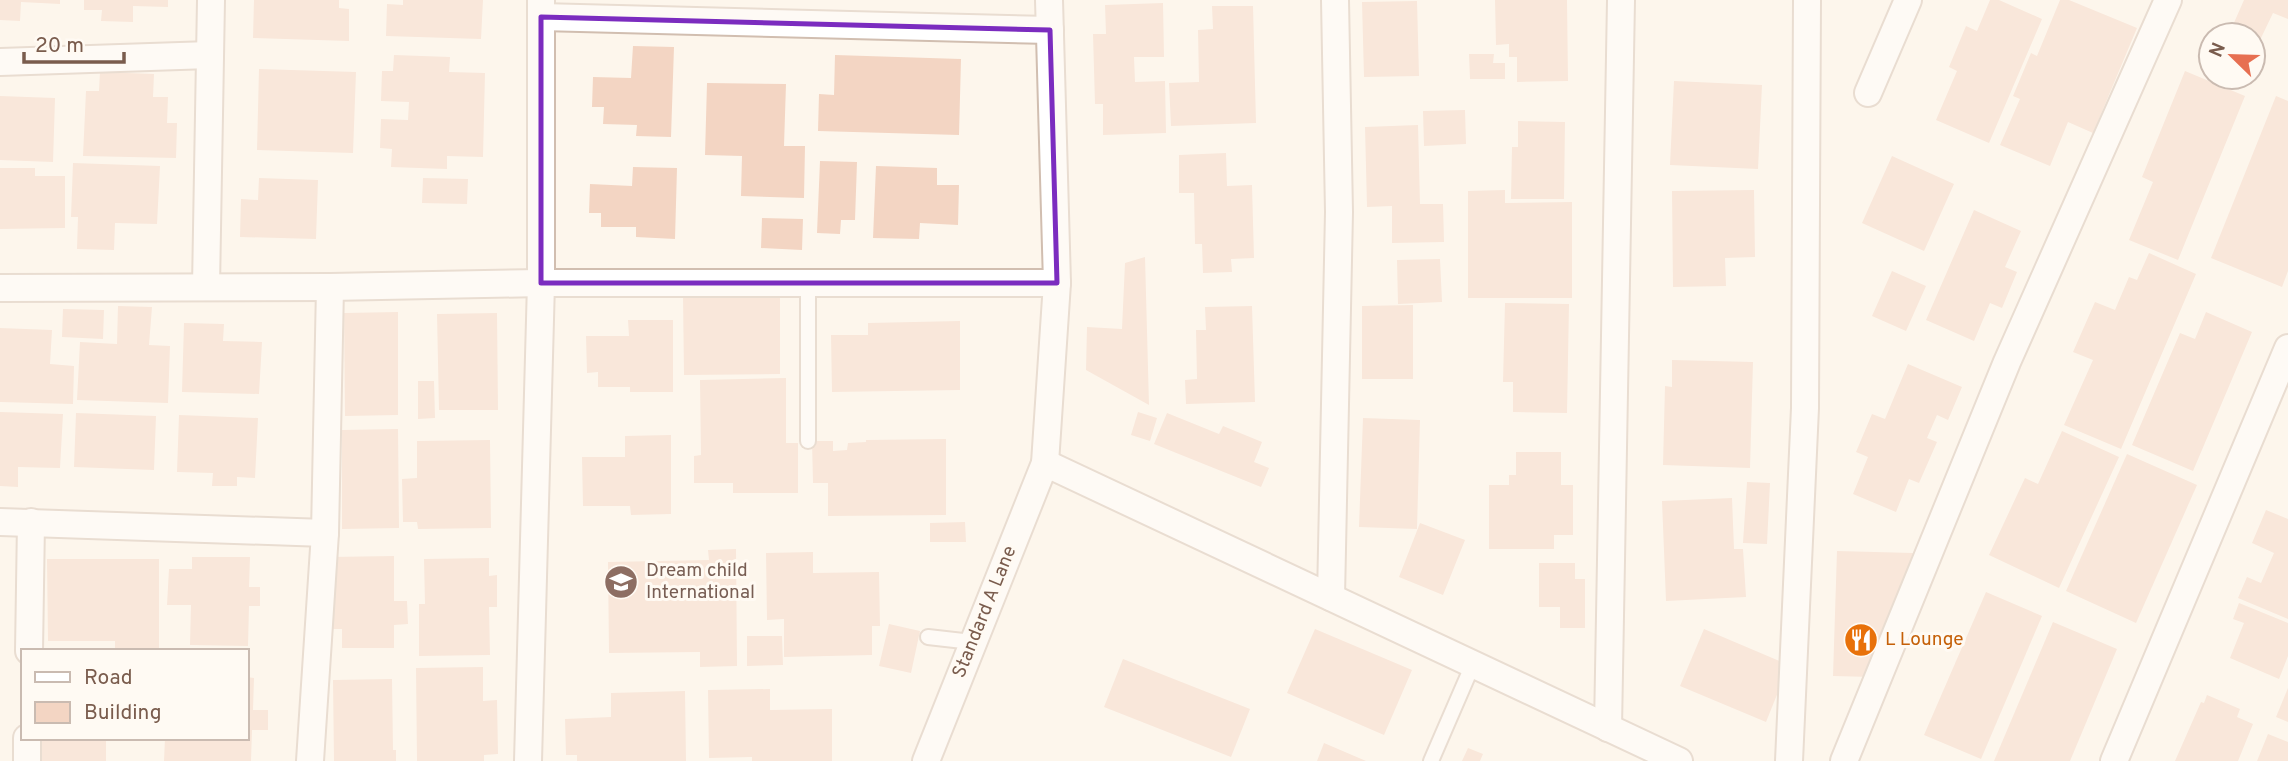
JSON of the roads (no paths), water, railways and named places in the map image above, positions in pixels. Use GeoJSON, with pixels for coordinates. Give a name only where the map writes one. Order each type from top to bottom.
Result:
{"type":"FeatureCollection","features":[{"type":"Feature","properties":{"kind":"street"},"geometry":{"type":"LineString","coordinates":[[206,287],[211,0]]}},
{"type":"Feature","properties":{"kind":"street","name":"Standard A Lane"},"geometry":{"type":"LineString","coordinates":[[926,761],[1045,463],[1057,283],[1049,0]]}},
{"type":"Feature","properties":{"kind":"street"},"geometry":{"type":"LineString","coordinates":[[1331,597],[1339,212],[1335,0]]}},
{"type":"Feature","properties":{"kind":"street"},"geometry":{"type":"LineString","coordinates":[[1608,728],[1621,0]]}},
{"type":"Feature","properties":{"kind":"street"},"geometry":{"type":"LineString","coordinates":[[1789,761],[1805,408],[1807,0]]}},
{"type":"Feature","properties":{"kind":"street"},"geometry":{"type":"LineString","coordinates":[[1868,93],[1908,0]]}},
{"type":"Feature","properties":{"kind":"street"},"geometry":{"type":"LineString","coordinates":[[1844,761],[2007,362],[2168,0]]}},
{"type":"Feature","properties":{"kind":"street"},"geometry":{"type":"LineString","coordinates":[[528,761],[541,283],[541,9],[1050,30]]}},
{"type":"Feature","properties":{"kind":"street"},"geometry":{"type":"LineString","coordinates":[[0,61],[210,55]]}},
{"type":"Feature","properties":{"kind":"street"},"geometry":{"type":"LineString","coordinates":[[0,288],[541,283],[1057,283]]}},
{"type":"Feature","properties":{"kind":"street"},"geometry":{"type":"LineString","coordinates":[[310,761],[325,533],[330,287]]}},
{"type":"Feature","properties":{"kind":"street"},"geometry":{"type":"LineString","coordinates":[[2115,761],[2288,348]]}},
{"type":"Feature","properties":{"kind":"street"},"geometry":{"type":"LineString","coordinates":[[1045,463],[1679,761]]}},
{"type":"Feature","properties":{"kind":"street"},"geometry":{"type":"LineString","coordinates":[[0,522],[325,533]]}},
{"type":"Feature","properties":{"kind":"street"},"geometry":{"type":"LineString","coordinates":[[29,649],[31,522]]}},
{"type":"Feature","properties":{"kind":"street"},"geometry":{"type":"LineString","coordinates":[[27,740],[27,761]]}},
{"type":"Feature","properties":{"kind":"lane"},"geometry":{"type":"LineString","coordinates":[[808,283],[808,441]]}},
{"type":"Feature","properties":{"kind":"lane"},"geometry":{"type":"LineString","coordinates":[[928,637],[972,642]]}},
{"type":"Feature","properties":{"kind":"lane"},"geometry":{"type":"LineString","coordinates":[[1431,761],[1473,664]]}},
{"type":"Feature","properties":{"kind":"place","name":"Dream child International"},"geometry":{"type":"Point","coordinates":[621,582]}},
{"type":"Feature","properties":{"kind":"place","name":"L Lounge"},"geometry":{"type":"Point","coordinates":[1861,640]}}]}
